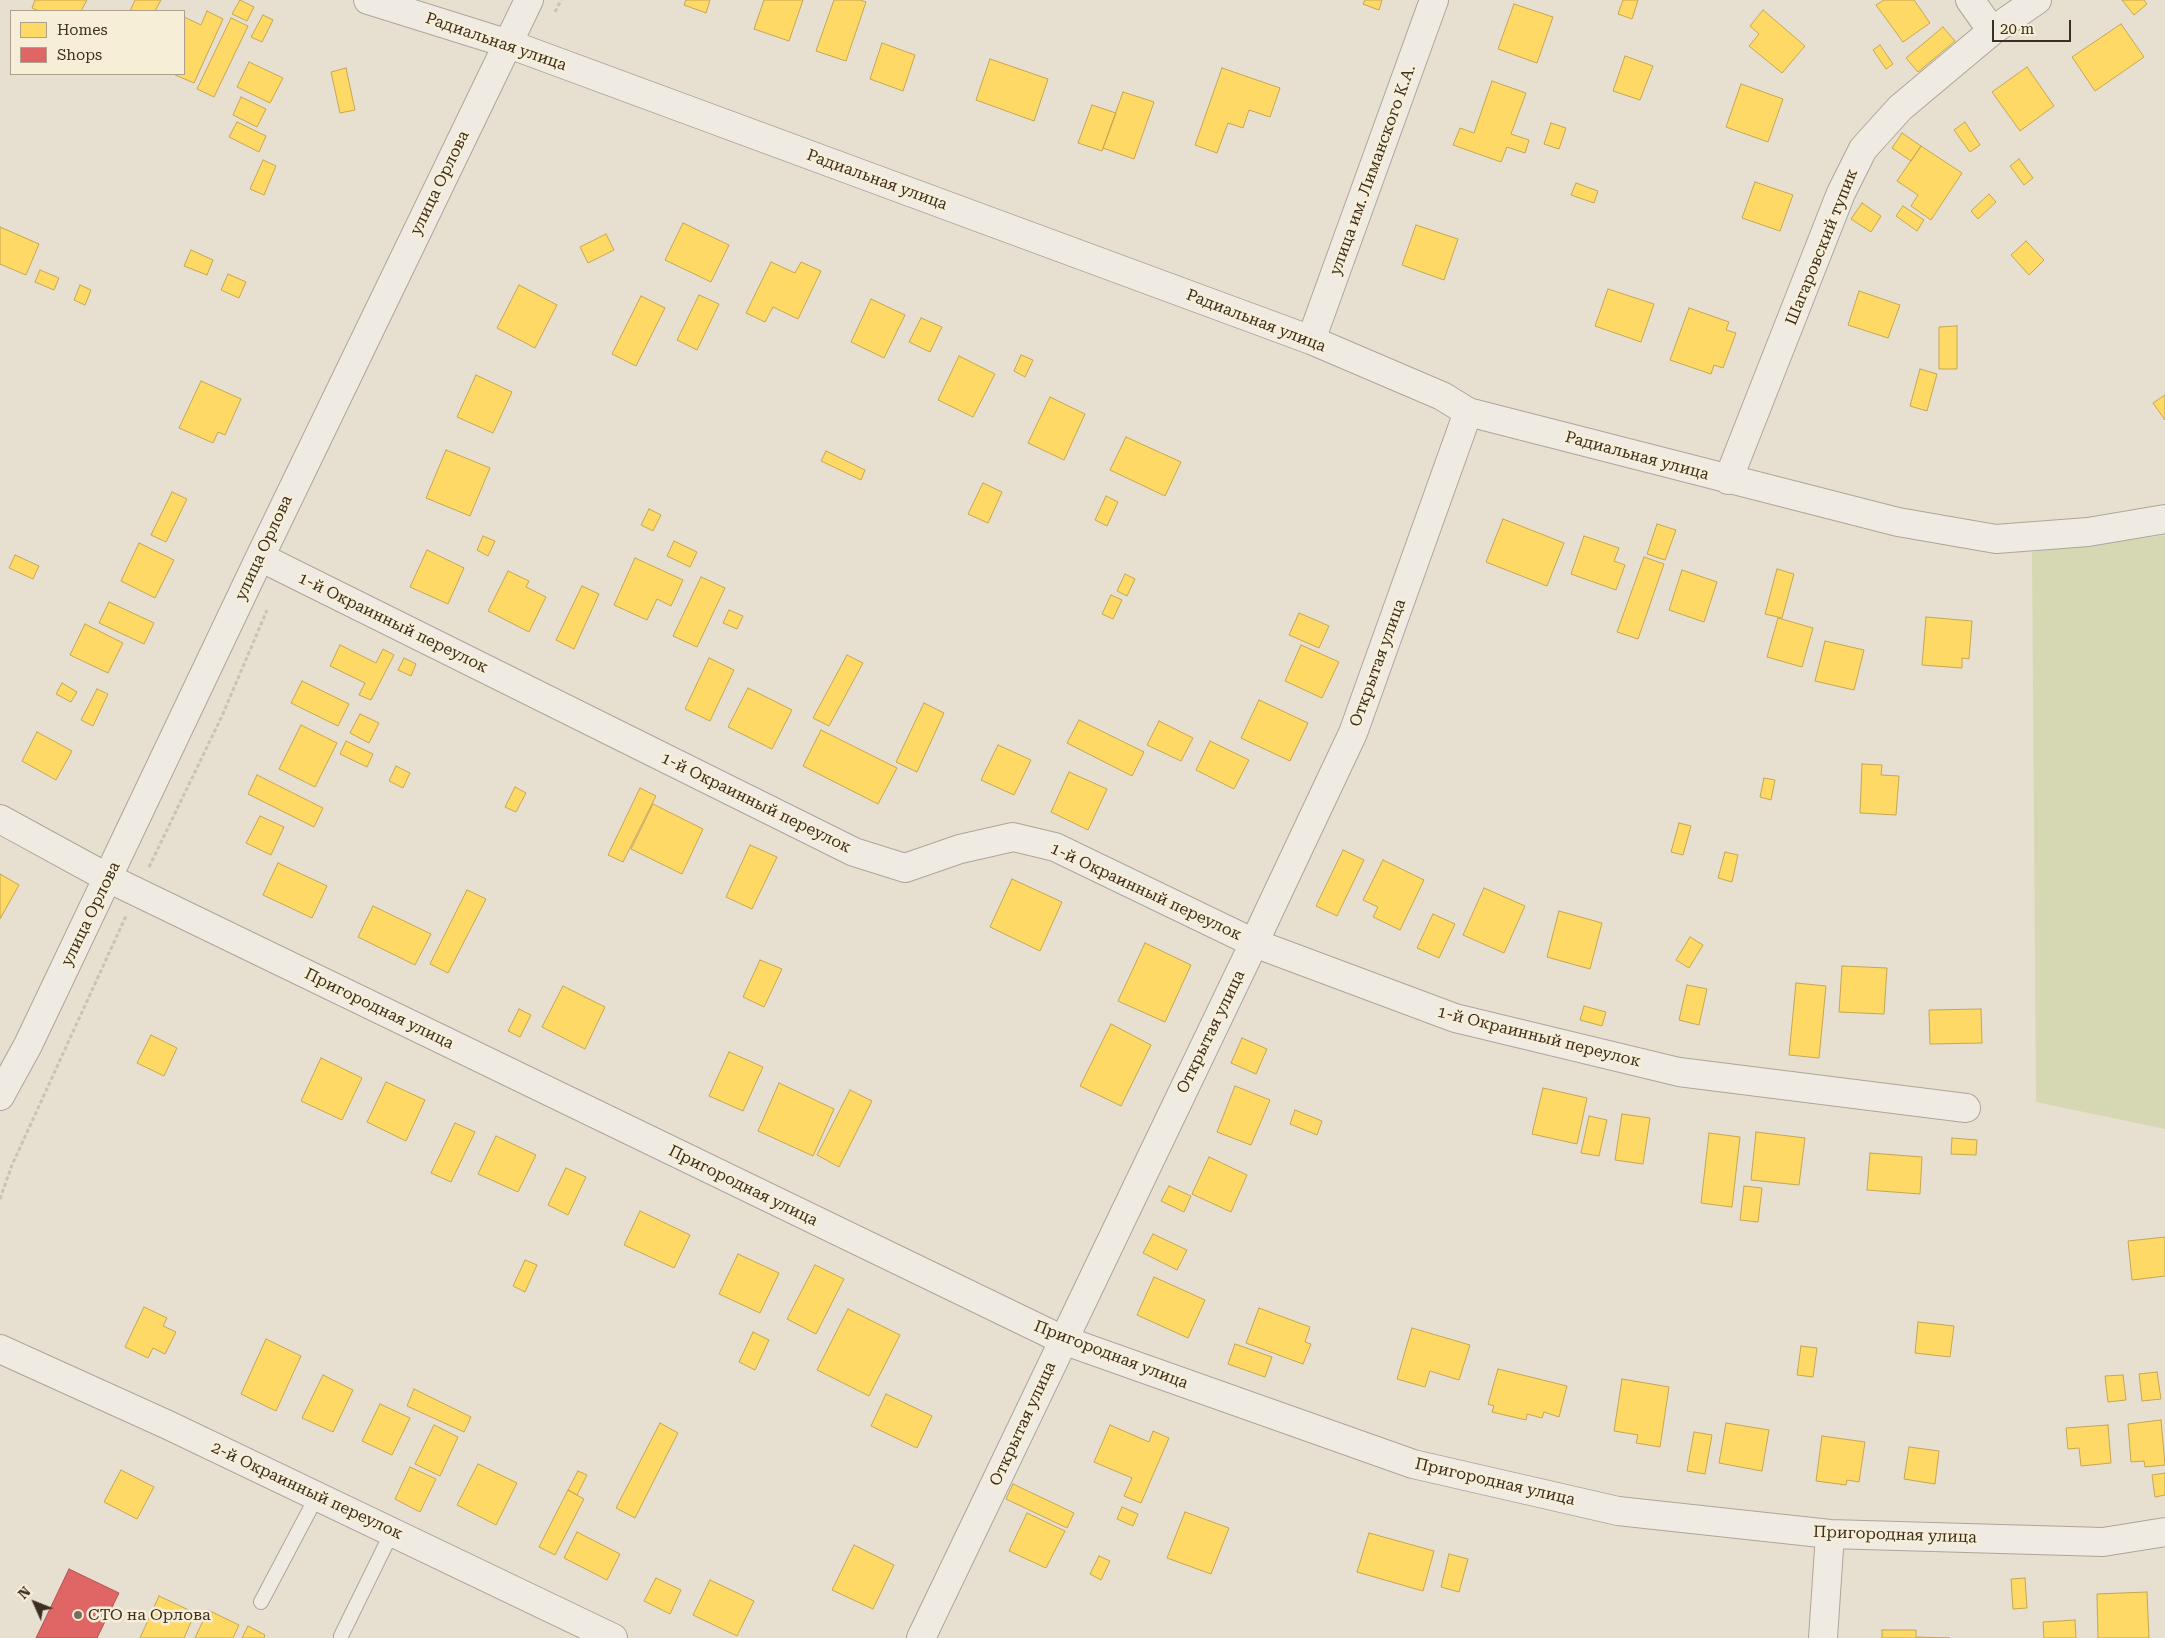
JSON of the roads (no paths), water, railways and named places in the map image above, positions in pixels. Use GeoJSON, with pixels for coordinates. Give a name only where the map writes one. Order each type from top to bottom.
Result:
{"type":"FeatureCollection","features":[{"type":"Feature","properties":{"kind":"street","name":"Радиальная улица"},"geometry":{"type":"LineString","coordinates":[[368,0],[508,44],[1310,340],[1442,396],[1468,412],[1898,522],[1996,539],[2088,532],[2165,518]]}},
{"type":"Feature","properties":{"kind":"street","name":"улица Орлова"},"geometry":{"type":"LineString","coordinates":[[0,1096],[28,1045],[449,161],[528,0]]}},
{"type":"Feature","properties":{"kind":"street","name":"улица им. Лиманского К.А."},"geometry":{"type":"LineString","coordinates":[[1310,340],[1434,0]]}},
{"type":"Feature","properties":{"kind":"street"},"geometry":{"type":"LineString","coordinates":[[1970,0],[1992,31]]}},
{"type":"Feature","properties":{"kind":"street","name":"Шагаровский тупик"},"geometry":{"type":"LineString","coordinates":[[1728,480],[1841,193],[1863,149],[1900,108],[1992,31],[2037,0]]}},
{"type":"Feature","properties":{"kind":"street","name":"Открытая улица"},"geometry":{"type":"LineString","coordinates":[[921,1638],[1353,733],[1468,412]]}},
{"type":"Feature","properties":{"kind":"street","name":"1-й Окраинный переулок"},"geometry":{"type":"LineString","coordinates":[[260,557],[854,852],[905,868],[960,849],[1013,837],[1055,847],[1254,943],[1455,1018],[1679,1072],[1966,1108]]}},
{"type":"Feature","properties":{"kind":"street","name":"Пригородная улица"},"geometry":{"type":"LineString","coordinates":[[0,820],[108,878],[1063,1340],[1413,1464],[1618,1511],[1830,1534],[2103,1542],[2165,1532]]}},
{"type":"Feature","properties":{"kind":"street","name":"2-й Окраинный переулок"},"geometry":{"type":"LineString","coordinates":[[0,1349],[317,1496],[612,1638]]}},
{"type":"Feature","properties":{"kind":"street"},"geometry":{"type":"LineString","coordinates":[[1823,1638],[1830,1534]]}},
{"type":"Feature","properties":{"kind":"lane"},"geometry":{"type":"LineString","coordinates":[[261,1602],[317,1496]]}},
{"type":"Feature","properties":{"kind":"lane"},"geometry":{"type":"LineString","coordinates":[[342,1636],[392,1532]]}},
{"type":"Feature","properties":{"kind":"place","name":"СТО на Орлова"},"geometry":{"type":"Point","coordinates":[78,1615]}}]}
